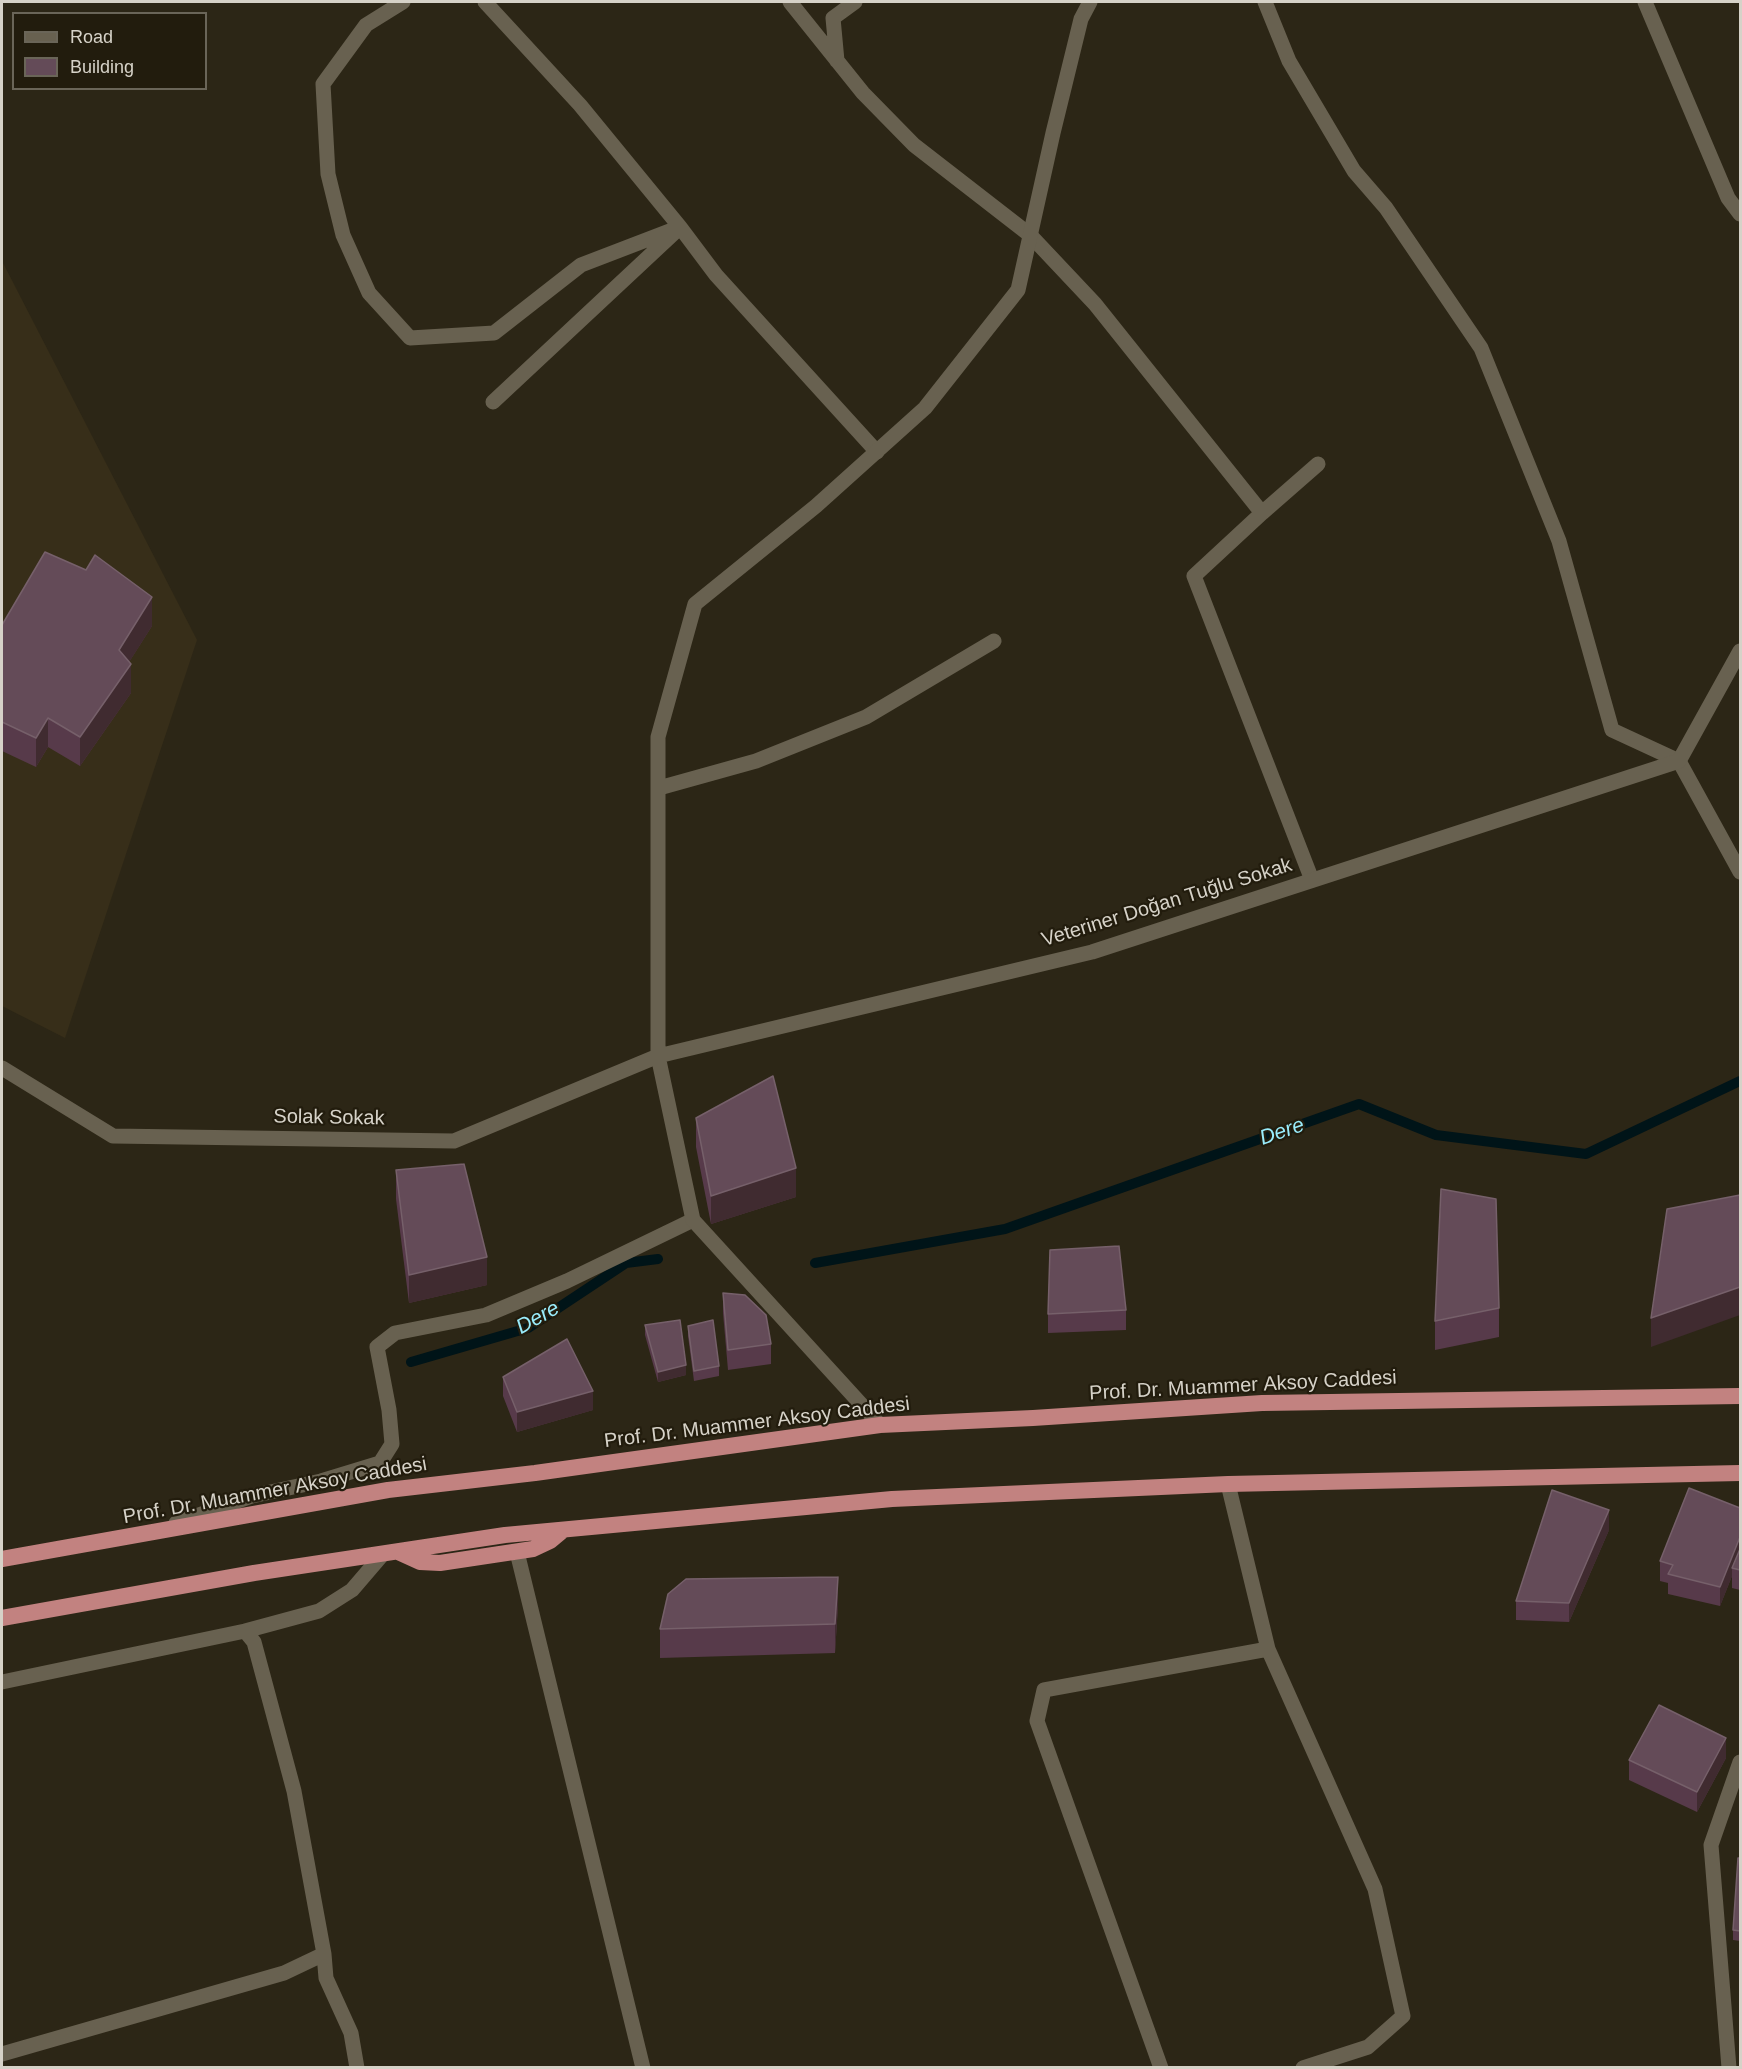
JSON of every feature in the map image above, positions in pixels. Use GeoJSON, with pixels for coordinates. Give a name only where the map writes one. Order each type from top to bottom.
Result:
{"type":"FeatureCollection","features":[{"type":"Feature","properties":{"kind":"highway","name":"Prof. Dr. Muammer Aksoy Caddesi"},"geometry":{"type":"LineString","coordinates":[[2,1559],[388,1490],[547,1472],[880,1425],[1033,1418],[1262,1403],[1740,1396]]}},
{"type":"Feature","properties":{"kind":"highway"},"geometry":{"type":"LineString","coordinates":[[2,1618],[254,1573],[506,1535],[892,1499],[1228,1484],[1740,1473]]}},
{"type":"Feature","properties":{"kind":"highway"},"geometry":{"type":"LineString","coordinates":[[390,1554],[420,1562],[440,1563],[533,1549],[550,1541],[563,1530]]}},
{"type":"Feature","properties":{"kind":"street"},"geometry":{"type":"LineString","coordinates":[[403,2],[366,25],[323,84],[328,174],[343,235],[369,293],[410,338],[494,333],[581,265],[680,227]]}},
{"type":"Feature","properties":{"kind":"street"},"geometry":{"type":"LineString","coordinates":[[485,2],[580,105],[680,227],[716,275],[877,452]]}},
{"type":"Feature","properties":{"kind":"street"},"geometry":{"type":"LineString","coordinates":[[790,2],[863,93],[914,145],[1030,235],[1095,304],[1262,513]]}},
{"type":"Feature","properties":{"kind":"street"},"geometry":{"type":"LineString","coordinates":[[837,61],[833,18],[855,2]]}},
{"type":"Feature","properties":{"kind":"street"},"geometry":{"type":"LineString","coordinates":[[880,1425],[693,1220],[658,1056],[658,737],[695,603],[816,506],[925,408],[1018,290],[1081,19],[1090,2]]}},
{"type":"Feature","properties":{"kind":"street"},"geometry":{"type":"LineString","coordinates":[[1265,2],[1289,61],[1354,171],[1386,208],[1481,348],[1559,541],[1612,730],[1679,761],[1740,872]]}},
{"type":"Feature","properties":{"kind":"street"},"geometry":{"type":"LineString","coordinates":[[1645,2],[1728,198],[1740,214]]}},
{"type":"Feature","properties":{"kind":"street"},"geometry":{"type":"LineString","coordinates":[[493,402],[680,227]]}},
{"type":"Feature","properties":{"kind":"street"},"geometry":{"type":"LineString","coordinates":[[1312,880],[1194,576],[1318,464]]}},
{"type":"Feature","properties":{"kind":"street"},"geometry":{"type":"LineString","coordinates":[[659,788],[756,761],[866,717],[994,641]]}},
{"type":"Feature","properties":{"kind":"street"},"geometry":{"type":"LineString","coordinates":[[1679,761],[1740,651]]}},
{"type":"Feature","properties":{"kind":"street","name":"Veteriner Doğan Tuğlu Sokak"},"geometry":{"type":"LineString","coordinates":[[658,1056],[1092,952],[1679,761]]}},
{"type":"Feature","properties":{"kind":"street","name":"Solak Sokak"},"geometry":{"type":"LineString","coordinates":[[2,1068],[113,1136],[454,1141],[658,1056]]}},
{"type":"Feature","properties":{"kind":"street"},"geometry":{"type":"LineString","coordinates":[[141,1535],[252,1496],[321,1481],[380,1463],[392,1444],[389,1410],[377,1347],[395,1333],[486,1316],[567,1281],[693,1220]]}},
{"type":"Feature","properties":{"kind":"street"},"geometry":{"type":"LineString","coordinates":[[1228,1484],[1268,1649],[1375,1889],[1403,2016],[1368,2047],[1303,2067]]}},
{"type":"Feature","properties":{"kind":"street"},"geometry":{"type":"LineString","coordinates":[[517,1552],[643,2067]]}},
{"type":"Feature","properties":{"kind":"street"},"geometry":{"type":"LineString","coordinates":[[2,1682],[245,1631],[319,1611],[352,1590],[390,1554]]}},
{"type":"Feature","properties":{"kind":"street"},"geometry":{"type":"LineString","coordinates":[[245,1631],[254,1642],[294,1791],[324,1954],[326,1978],[351,2033],[357,2067]]}},
{"type":"Feature","properties":{"kind":"street"},"geometry":{"type":"LineString","coordinates":[[1161,2067],[1037,1721],[1044,1690],[1268,1649]]}},
{"type":"Feature","properties":{"kind":"street"},"geometry":{"type":"LineString","coordinates":[[1729,2067],[1711,1845],[1740,1762]]}},
{"type":"Feature","properties":{"kind":"street"},"geometry":{"type":"LineString","coordinates":[[2,2054],[284,1973],[324,1954]]}},
{"type":"Feature","properties":{"kind":"shaded area"},"geometry":{"type":"Polygon","coordinates":[[[2,261],[197,640],[65,1038],[2,1006],[2,261]]]}},
{"type":"Feature","properties":{"kind":"building"},"geometry":{"type":"Polygon","coordinates":[[[45,552],[86,570],[95,555],[152,597],[119,650],[131,664],[80,737],[48,718],[36,738],[2,722],[2,625],[45,552]]]}},
{"type":"Feature","properties":{"kind":"building"},"geometry":{"type":"Polygon","coordinates":[[[773,1076],[796,1168],[711,1196],[696,1118],[773,1076]]]}},
{"type":"Feature","properties":{"kind":"building"},"geometry":{"type":"Polygon","coordinates":[[[464,1164],[487,1257],[409,1275],[396,1170],[464,1164]]]}},
{"type":"Feature","properties":{"kind":"building"},"geometry":{"type":"Polygon","coordinates":[[[1441,1189],[1496,1199],[1499,1308],[1435,1321],[1441,1189]]]}},
{"type":"Feature","properties":{"kind":"building"},"geometry":{"type":"Polygon","coordinates":[[[1740,1195],[1740,1287],[1651,1318],[1667,1209],[1740,1195]]]}},
{"type":"Feature","properties":{"kind":"building"},"geometry":{"type":"Polygon","coordinates":[[[1119,1246],[1126,1310],[1048,1314],[1050,1250],[1119,1246]]]}},
{"type":"Feature","properties":{"kind":"building"},"geometry":{"type":"Polygon","coordinates":[[[723,1293],[745,1295],[766,1315],[771,1344],[728,1350],[723,1293]]]}},
{"type":"Feature","properties":{"kind":"building"},"geometry":{"type":"Polygon","coordinates":[[[680,1320],[686,1365],[658,1372],[645,1325],[680,1320]]]}},
{"type":"Feature","properties":{"kind":"building"},"geometry":{"type":"Polygon","coordinates":[[[713,1320],[719,1366],[694,1371],[688,1326],[713,1320]]]}},
{"type":"Feature","properties":{"kind":"building"},"geometry":{"type":"Polygon","coordinates":[[[567,1339],[593,1391],[517,1412],[503,1377],[567,1339]]]}},
{"type":"Feature","properties":{"kind":"building"},"geometry":{"type":"Polygon","coordinates":[[[1689,1488],[1740,1508],[1740,1537],[1720,1587],[1668,1574],[1673,1565],[1660,1561],[1689,1488]]]}},
{"type":"Feature","properties":{"kind":"building"},"geometry":{"type":"Polygon","coordinates":[[[1552,1490],[1609,1510],[1569,1603],[1516,1601],[1552,1490]]]}},
{"type":"Feature","properties":{"kind":"building"},"geometry":{"type":"Polygon","coordinates":[[[1740,1549],[1740,1570],[1732,1568],[1740,1549]]]}},
{"type":"Feature","properties":{"kind":"building"},"geometry":{"type":"Polygon","coordinates":[[[838,1577],[835,1624],[660,1629],[668,1594],[686,1579],[838,1577]]]}},
{"type":"Feature","properties":{"kind":"building"},"geometry":{"type":"Polygon","coordinates":[[[1659,1705],[1726,1738],[1697,1792],[1629,1760],[1659,1705]]]}},
{"type":"Feature","properties":{"kind":"building"},"geometry":{"type":"Polygon","coordinates":[[[1738,1858],[1740,1858],[1740,1931],[1733,1930],[1738,1858]]]}},
{"type":"Feature","properties":{"kind":"waterway","name":"Dere"},"geometry":{"type":"LineString","coordinates":[[815,1263],[1005,1229],[1359,1104],[1436,1135],[1586,1154],[1740,1081]]}},
{"type":"Feature","properties":{"kind":"waterway","name":"Dere"},"geometry":{"type":"LineString","coordinates":[[411,1362],[528,1328],[626,1263],[658,1259]]}}]}
